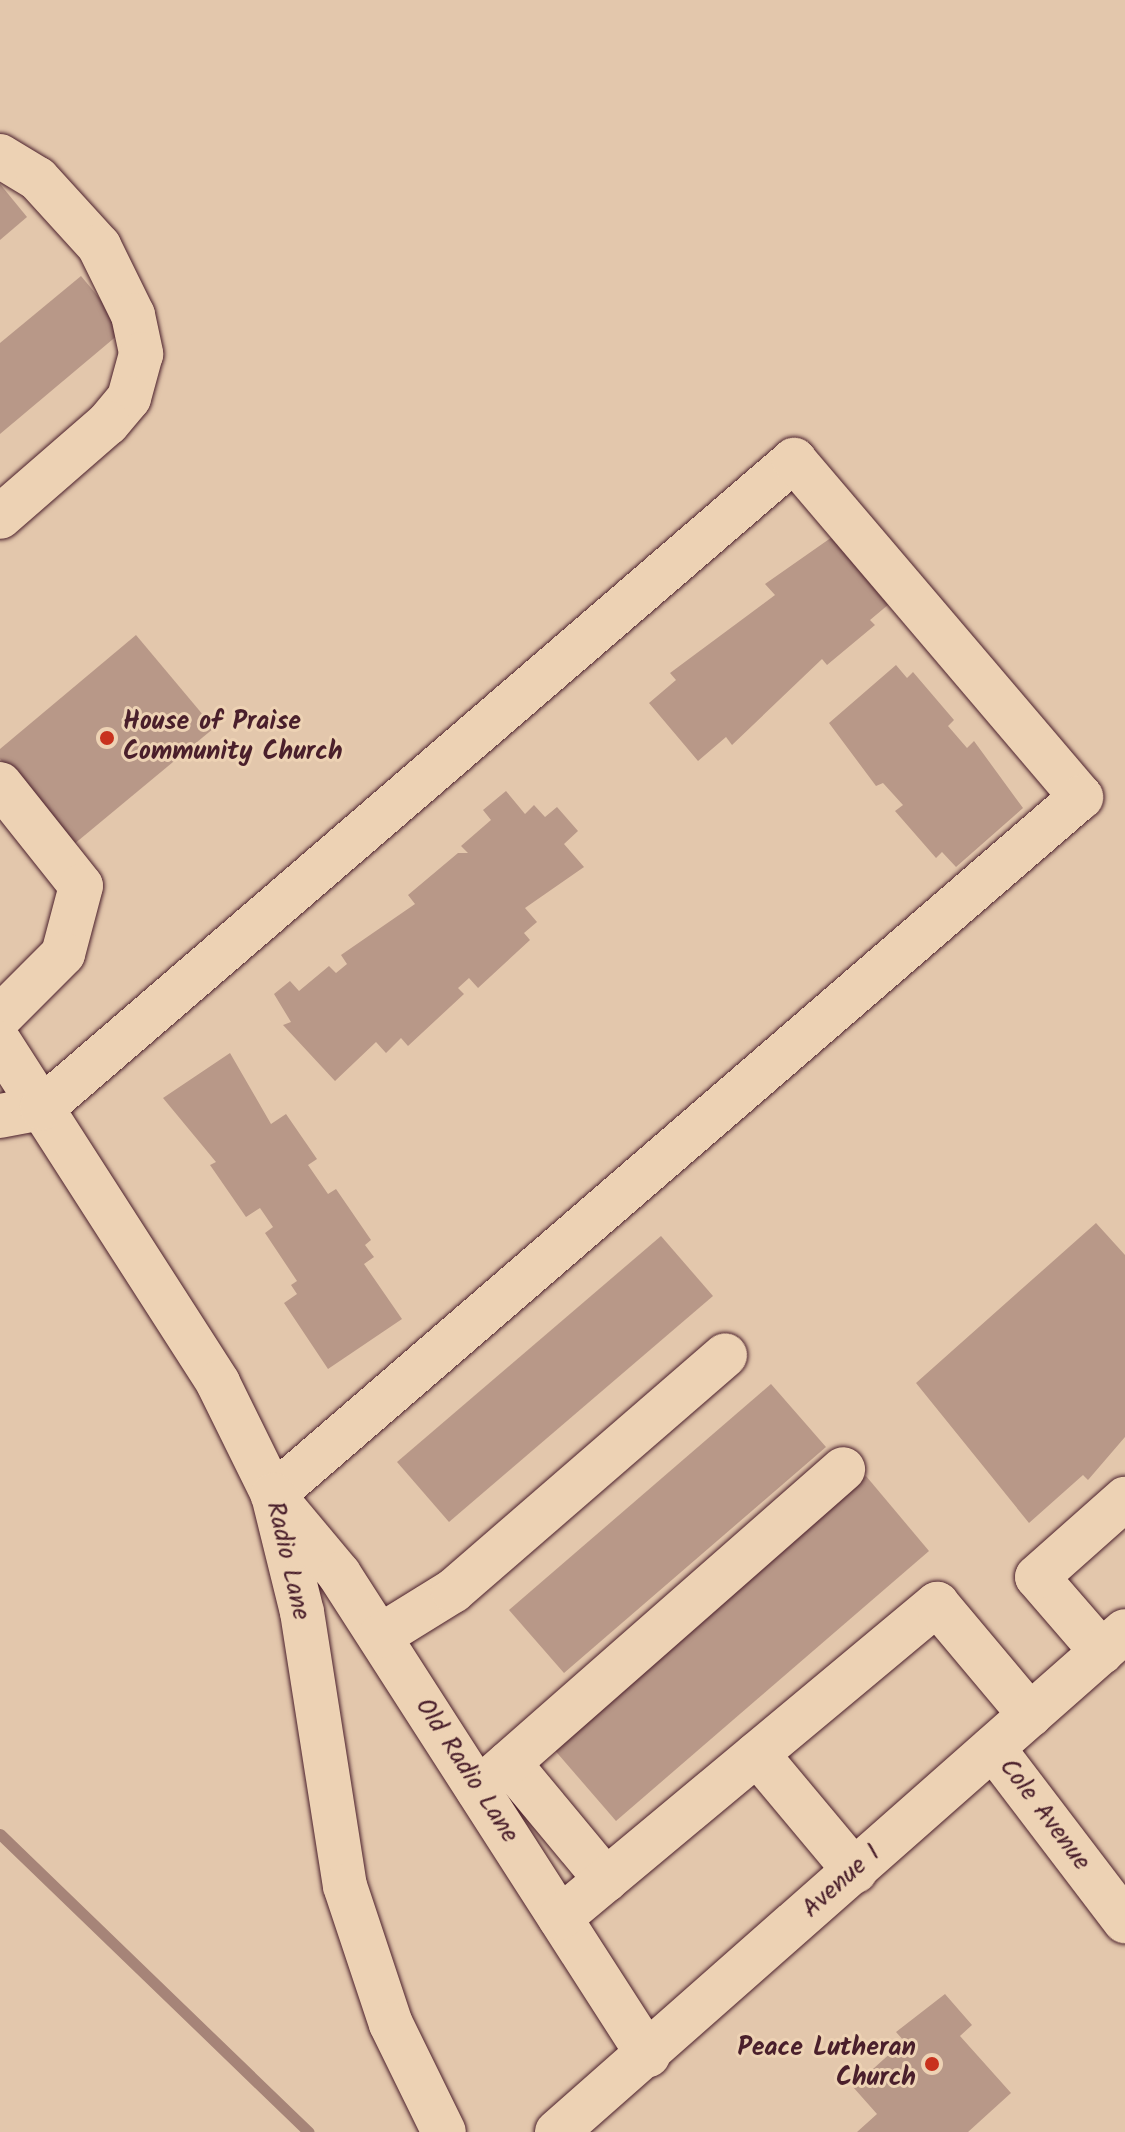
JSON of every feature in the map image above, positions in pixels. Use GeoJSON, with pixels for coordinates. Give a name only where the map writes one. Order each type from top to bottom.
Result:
{"type":"FeatureCollection","features":[{"type":"Feature","properties":{"kind":"street"},"geometry":{"type":"LineString","coordinates":[[0,156],[38,179],[99,246],[133,315],[141,354],[129,398],[108,423],[0,517]]}},
{"type":"Feature","properties":{"kind":"street"},"geometry":{"type":"LineString","coordinates":[[21,1112],[794,460],[1081,797],[273,1495]]}},
{"type":"Feature","properties":{"kind":"street"},"geometry":{"type":"LineString","coordinates":[[0,784],[81,886],[63,954],[0,1017]]}},
{"type":"Feature","properties":{"kind":"street","name":"Radio Lane"},"geometry":{"type":"LineString","coordinates":[[0,1043],[21,1112],[218,1383],[273,1495],[302,1612],[345,1886],[391,2024],[444,2132]]}},
{"type":"Feature","properties":{"kind":"street"},"geometry":{"type":"LineString","coordinates":[[380,1636],[453,1591],[725,1355]]}},
{"type":"Feature","properties":{"kind":"street"},"geometry":{"type":"LineString","coordinates":[[606,1880],[494,1776],[843,1469]]}},
{"type":"Feature","properties":{"kind":"street","name":"Old Radio Lane"},"geometry":{"type":"LineString","coordinates":[[273,1495],[380,1636],[494,1776],[560,1918],[648,2055]]}},
{"type":"Feature","properties":{"kind":"street"},"geometry":{"type":"LineString","coordinates":[[1113,1641],[1037,1577],[1125,1499]]}},
{"type":"Feature","properties":{"kind":"street"},"geometry":{"type":"LineString","coordinates":[[560,1918],[937,1604],[1030,1715]]}},
{"type":"Feature","properties":{"kind":"street","name":"Avenue I"},"geometry":{"type":"LineString","coordinates":[[557,2132],[648,2055],[1113,1641]]}},
{"type":"Feature","properties":{"kind":"street","name":"Cole Avenue"},"geometry":{"type":"LineString","coordinates":[[993,1748],[1125,1921]]}},
{"type":"Feature","properties":{"kind":"street"},"geometry":{"type":"LineString","coordinates":[[757,1754],[855,1871]]}},
{"type":"Feature","properties":{"kind":"building"},"geometry":{"type":"Polygon","coordinates":[[[0,184],[27,217],[0,240],[0,184]]]}},
{"type":"Feature","properties":{"kind":"building"},"geometry":{"type":"Polygon","coordinates":[[[81,276],[125,329],[0,434],[0,343],[81,276]]]}},
{"type":"Feature","properties":{"kind":"building"},"geometry":{"type":"Polygon","coordinates":[[[845,528],[901,594],[870,620],[875,625],[827,665],[822,659],[732,745],[726,737],[698,761],[649,703],[676,680],[670,673],[775,595],[765,584],[845,528]]]}},
{"type":"Feature","properties":{"kind":"building","name":"House of Praise Community Church"},"geometry":{"type":"Polygon","coordinates":[[[136,635],[214,728],[73,845],[0,759],[0,749],[136,635]]]}},
{"type":"Feature","properties":{"kind":"building"},"geometry":{"type":"Polygon","coordinates":[[[896,665],[907,678],[913,672],[954,720],[948,726],[967,748],[974,741],[1023,808],[956,867],[942,852],[936,858],[895,811],[903,805],[883,783],[876,786],[829,723],[896,665]]]}},
{"type":"Feature","properties":{"kind":"building"},"geometry":{"type":"Polygon","coordinates":[[[506,791],[525,814],[534,805],[545,817],[557,807],[578,831],[564,844],[584,867],[525,908],[537,922],[524,933],[530,940],[478,988],[469,978],[458,988],[464,994],[408,1046],[401,1038],[386,1053],[376,1042],[335,1081],[283,1025],[291,1022],[274,994],[290,981],[299,991],[329,966],[336,973],[347,964],[341,955],[415,904],[408,895],[458,853],[468,853],[461,846],[491,820],[483,810],[506,791]]]}},
{"type":"Feature","properties":{"kind":"building"},"geometry":{"type":"Polygon","coordinates":[[[230,1053],[271,1124],[286,1114],[317,1159],[308,1165],[328,1194],[336,1189],[371,1240],[365,1245],[374,1257],[364,1264],[402,1319],[328,1369],[284,1303],[297,1294],[291,1285],[297,1281],[265,1233],[273,1227],[260,1208],[246,1217],[210,1165],[216,1162],[163,1098],[230,1053]]]}},
{"type":"Feature","properties":{"kind":"building"},"geometry":{"type":"Polygon","coordinates":[[[1096,1223],[1125,1255],[1125,1437],[1088,1480],[1083,1475],[1029,1523],[916,1383],[1096,1223]]]}},
{"type":"Feature","properties":{"kind":"building"},"geometry":{"type":"Polygon","coordinates":[[[661,1236],[713,1296],[449,1522],[397,1462],[661,1236]]]}},
{"type":"Feature","properties":{"kind":"building"},"geometry":{"type":"Polygon","coordinates":[[[771,1384],[826,1447],[564,1673],[509,1610],[771,1384]]]}},
{"type":"Feature","properties":{"kind":"building"},"geometry":{"type":"Polygon","coordinates":[[[866,1476],[929,1551],[616,1821],[552,1747],[866,1476]]]}},
{"type":"Feature","properties":{"kind":"building","name":"Peace Lutheran Church"},"geometry":{"type":"Polygon","coordinates":[[[945,1994],[972,2025],[960,2036],[1011,2093],[968,2132],[857,2132],[877,2114],[853,2087],[904,2041],[896,2032],[945,1994]]]}},
{"type":"Feature","properties":{"kind":"waterway"},"geometry":{"type":"LineString","coordinates":[[0,1834],[309,2132]]}},
{"type":"Feature","properties":{"kind":"place","name":"House of Praise Community Church"},"geometry":{"type":"Point","coordinates":[107,738]}},
{"type":"Feature","properties":{"kind":"place","name":"Peace Lutheran Church"},"geometry":{"type":"Point","coordinates":[932,2064]}}]}
